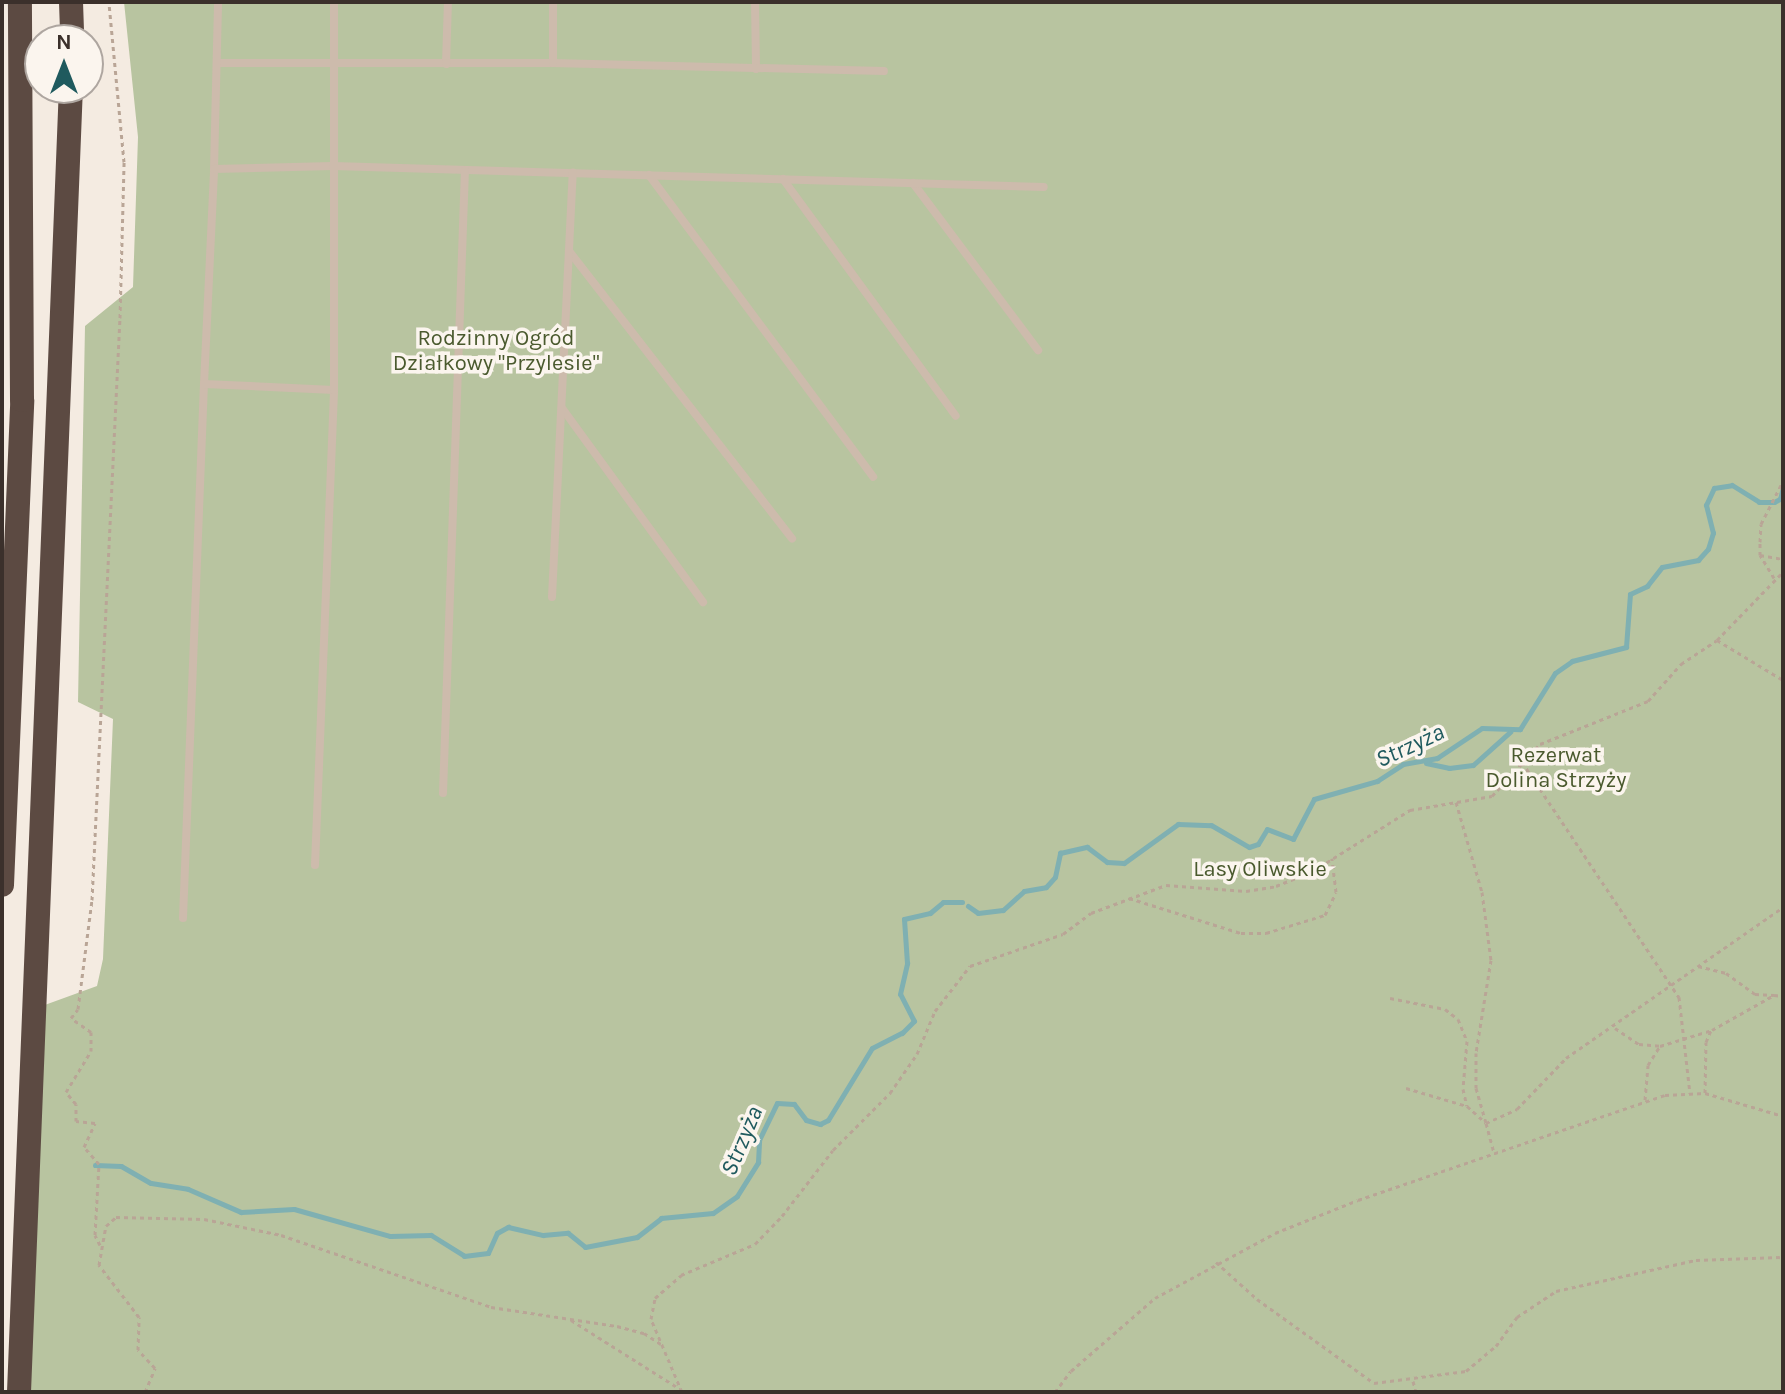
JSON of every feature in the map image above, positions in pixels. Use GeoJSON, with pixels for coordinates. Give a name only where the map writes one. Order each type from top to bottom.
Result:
{"type":"FeatureCollection","features":[{"type":"Feature","properties":{"kind":"highway"},"geometry":{"type":"LineString","coordinates":[[2,885],[22,400],[20,2]]}},
{"type":"Feature","properties":{"kind":"highway"},"geometry":{"type":"LineString","coordinates":[[71,2],[72,24]]}},
{"type":"Feature","properties":{"kind":"highway"},"geometry":{"type":"LineString","coordinates":[[19,1392],[70,104]]}},
{"type":"Feature","properties":{"kind":"lane"},"geometry":{"type":"LineString","coordinates":[[183,918],[219,63],[218,2]]}},
{"type":"Feature","properties":{"kind":"lane"},"geometry":{"type":"LineString","coordinates":[[315,865],[334,390],[334,2]]}},
{"type":"Feature","properties":{"kind":"lane"},"geometry":{"type":"LineString","coordinates":[[446,64],[448,2]]}},
{"type":"Feature","properties":{"kind":"lane"},"geometry":{"type":"LineString","coordinates":[[553,2],[553,63]]}},
{"type":"Feature","properties":{"kind":"lane"},"geometry":{"type":"LineString","coordinates":[[755,2],[756,69]]}},
{"type":"Feature","properties":{"kind":"lane"},"geometry":{"type":"LineString","coordinates":[[219,63],[553,63],[884,71]]}},
{"type":"Feature","properties":{"kind":"lane"},"geometry":{"type":"LineString","coordinates":[[214,169],[333,166],[1044,187]]}},
{"type":"Feature","properties":{"kind":"lane"},"geometry":{"type":"LineString","coordinates":[[443,793],[465,170]]}},
{"type":"Feature","properties":{"kind":"lane"},"geometry":{"type":"LineString","coordinates":[[552,597],[573,173]]}},
{"type":"Feature","properties":{"kind":"lane"},"geometry":{"type":"LineString","coordinates":[[649,175],[873,477]]}},
{"type":"Feature","properties":{"kind":"lane"},"geometry":{"type":"LineString","coordinates":[[783,179],[956,416]]}},
{"type":"Feature","properties":{"kind":"lane"},"geometry":{"type":"LineString","coordinates":[[913,183],[1038,350]]}},
{"type":"Feature","properties":{"kind":"lane"},"geometry":{"type":"LineString","coordinates":[[569,250],[792,539]]}},
{"type":"Feature","properties":{"kind":"lane"},"geometry":{"type":"LineString","coordinates":[[204,384],[334,390]]}},
{"type":"Feature","properties":{"kind":"lane"},"geometry":{"type":"LineString","coordinates":[[561,408],[703,602]]}},
{"type":"Feature","properties":{"kind":"path"},"geometry":{"type":"LineString","coordinates":[[100,1245],[95,1235],[99,1164],[84,1147],[95,1123],[76,1121],[76,1104],[66,1092],[91,1051],[91,1032],[72,1023],[78,1009],[92,900],[120,318],[124,162],[109,2]]}},
{"type":"Feature","properties":{"kind":"path"},"geometry":{"type":"LineString","coordinates":[[1774,578],[1760,555],[1761,524],[1783,481]]}},
{"type":"Feature","properties":{"kind":"path"},"geometry":{"type":"LineString","coordinates":[[1760,555],[1783,559]]}},
{"type":"Feature","properties":{"kind":"path"},"geometry":{"type":"LineString","coordinates":[[681,1391],[651,1319],[655,1298],[681,1275],[755,1244],[782,1216],[843,1139],[890,1093],[917,1054],[935,1011],[970,966],[1063,934],[1091,913],[1166,885],[1246,891],[1276,886],[1332,857],[1410,810],[1492,796],[1522,762],[1555,736],[1639,707],[1694,651],[1717,640],[1783,572]]}},
{"type":"Feature","properties":{"kind":"path"},"geometry":{"type":"LineString","coordinates":[[1717,640],[1783,680]]}},
{"type":"Feature","properties":{"kind":"path"},"geometry":{"type":"LineString","coordinates":[[1522,762],[1679,997],[1681,1039],[1690,1093]]}},
{"type":"Feature","properties":{"kind":"path"},"geometry":{"type":"LineString","coordinates":[[1456,802],[1482,892],[1491,960],[1476,1053],[1476,1088],[1495,1154]]}},
{"type":"Feature","properties":{"kind":"path"},"geometry":{"type":"LineString","coordinates":[[1129,898],[1241,933],[1266,933],[1325,915],[1336,892],[1332,857]]}},
{"type":"Feature","properties":{"kind":"path"},"geometry":{"type":"LineString","coordinates":[[1486,1123],[1517,1109],[1566,1058],[1615,1028],[1669,984],[1783,907]]}},
{"type":"Feature","properties":{"kind":"path"},"geometry":{"type":"LineString","coordinates":[[1698,966],[1726,973],[1755,994],[1783,996]]}},
{"type":"Feature","properties":{"kind":"path"},"geometry":{"type":"LineString","coordinates":[[1615,1028],[1639,1044],[1660,1046],[1712,1030],[1774,995]]}},
{"type":"Feature","properties":{"kind":"path"},"geometry":{"type":"LineString","coordinates":[[1390,998],[1445,1009],[1458,1019],[1467,1041],[1463,1089],[1467,1106]]}},
{"type":"Feature","properties":{"kind":"path"},"geometry":{"type":"LineString","coordinates":[[1705,1093],[1706,1042],[1712,1030]]}},
{"type":"Feature","properties":{"kind":"path"},"geometry":{"type":"LineString","coordinates":[[1645,1100],[1648,1065],[1660,1046]]}},
{"type":"Feature","properties":{"kind":"path"},"geometry":{"type":"LineString","coordinates":[[1406,1088],[1467,1106],[1486,1123]]}},
{"type":"Feature","properties":{"kind":"path"},"geometry":{"type":"LineString","coordinates":[[1055,1392],[1071,1371],[1155,1298],[1216,1262],[1302,1222],[1645,1100],[1705,1093],[1783,1116]]}},
{"type":"Feature","properties":{"kind":"path"},"geometry":{"type":"LineString","coordinates":[[145,1392],[155,1368],[138,1350],[139,1317],[99,1265],[100,1245],[106,1226],[116,1217],[204,1219],[281,1235],[491,1307],[644,1333],[661,1344]]}},
{"type":"Feature","properties":{"kind":"path"},"geometry":{"type":"LineString","coordinates":[[1216,1262],[1257,1299],[1374,1383],[1413,1381],[1466,1371],[1496,1346],[1517,1317],[1556,1291],[1696,1260],[1783,1257]]}},
{"type":"Feature","properties":{"kind":"path"},"geometry":{"type":"LineString","coordinates":[[568,1319],[611,1341],[681,1391]]}},
{"type":"Feature","properties":{"kind":"path"},"geometry":{"type":"LineString","coordinates":[[1413,1381],[1416,1392]]}},
{"type":"Feature","properties":{"kind":"green space","name":"Lasy Oliwskie"},"geometry":{"type":"Polygon","coordinates":[[[124,2],[1783,2],[1783,1392],[29,1392],[42,1006],[97,986],[103,959],[113,719],[78,702],[85,326],[133,287],[138,137],[124,2]]]}},
{"type":"Feature","properties":{"kind":"waterway","name":"Strzyża"},"geometry":{"type":"LineString","coordinates":[[968,906],[978,913],[1003,910],[1024,891],[1046,887],[1055,877],[1060,853],[1087,847],[1107,862],[1124,863],[1178,824],[1211,825],[1249,847],[1258,844],[1267,829],[1293,839],[1314,799],[1377,781],[1403,764],[1437,758],[1482,728],[1520,729],[1555,673],[1572,661],[1626,647],[1630,594],[1647,586],[1662,567],[1698,560],[1708,549],[1713,533],[1706,505],[1714,488],[1732,485],[1759,502],[1774,502],[1780,499],[1783,487]]}},
{"type":"Feature","properties":{"kind":"waterway"},"geometry":{"type":"LineString","coordinates":[[1426,763],[1449,768],[1473,765],[1510,732]]}},
{"type":"Feature","properties":{"kind":"waterway","name":"Strzyża"},"geometry":{"type":"LineString","coordinates":[[95,1165],[121,1166],[151,1183],[188,1189],[241,1212],[294,1209],[390,1236],[431,1235],[464,1256],[488,1253],[497,1233],[508,1227],[543,1235],[568,1233],[585,1247],[637,1237],[661,1218],[713,1213],[737,1196],[758,1162],[759,1140],[777,1103],[794,1104],[806,1120],[820,1124],[828,1120],[872,1048],[902,1033],[914,1021],[900,994],[907,963],[904,919],[930,913],[943,902],[962,902]]}},
{"type":"Feature","properties":{"kind":"park label","name":"Rodzinny Ogród Działkowy \"Przylesie\""},"geometry":{"type":"Point","coordinates":[496,350]}},
{"type":"Feature","properties":{"kind":"park label","name":"Rezerwat Dolina Strzyży"},"geometry":{"type":"Point","coordinates":[1556,768]}}]}
